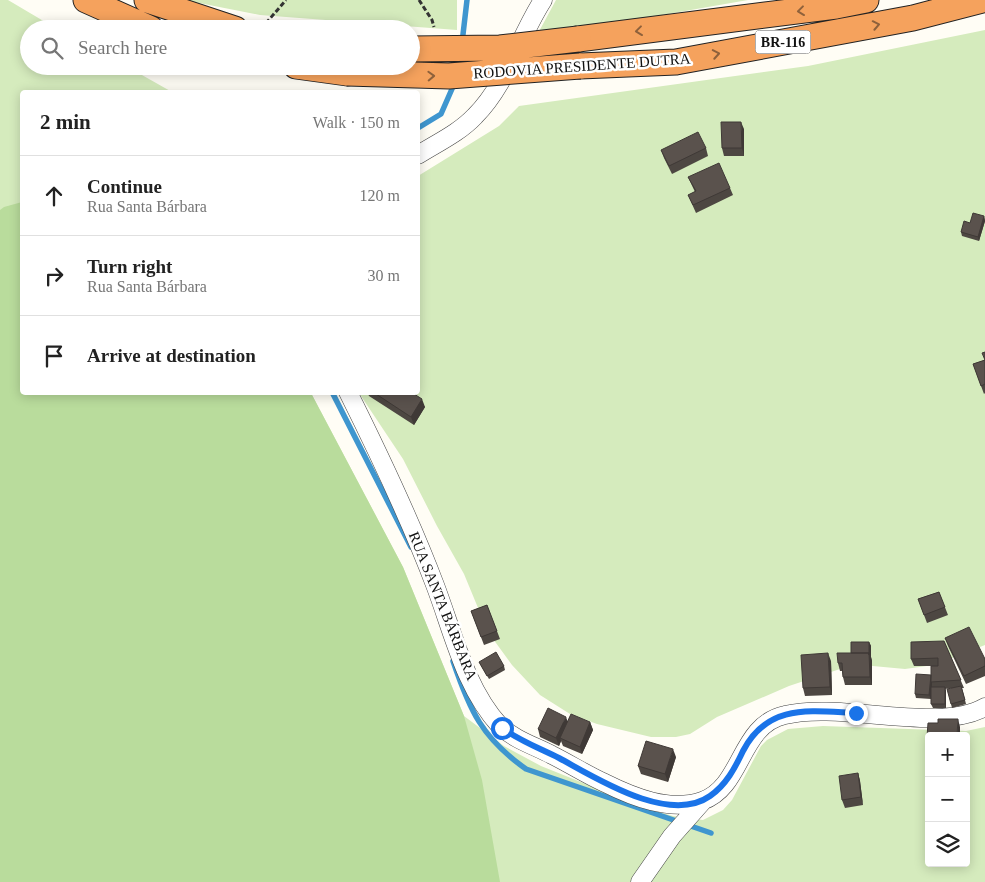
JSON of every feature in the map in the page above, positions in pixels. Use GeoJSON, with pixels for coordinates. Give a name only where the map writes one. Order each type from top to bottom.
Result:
{"type":"FeatureCollection","features":[{"type":"Feature","properties":{"kind":"highway"},"geometry":{"type":"LineString","coordinates":[[86,0],[131,20]]}},
{"type":"Feature","properties":{"kind":"highway"},"geometry":{"type":"LineString","coordinates":[[146,0],[208,20]]}},
{"type":"Feature","properties":{"kind":"highway","name":"RODOVIA PRESIDENTE DUTRA"},"geometry":{"type":"LineString","coordinates":[[420,49],[500,48],[866,0]]}},
{"type":"Feature","properties":{"kind":"highway","name":"RODOVIA PRESIDENTE DUTRA"},"geometry":{"type":"LineString","coordinates":[[398,75],[449,76],[580,66],[676,62],[913,18],[978,3]]}},
{"type":"Feature","properties":{"kind":"street"},"geometry":{"type":"LineString","coordinates":[[527,0],[533,18]]}},
{"type":"Feature","properties":{"kind":"street"},"geometry":{"type":"LineString","coordinates":[[420,153],[464,126],[485,104],[502,78],[543,0]]}},
{"type":"Feature","properties":{"kind":"street","name":"RUA SANTA BÁRBARA"},"geometry":{"type":"LineString","coordinates":[[350,395],[397,490],[436,585],[464,665],[490,714],[502,728],[527,744],[622,792],[671,804],[702,801]]}},
{"type":"Feature","properties":{"kind":"street"},"geometry":{"type":"LineString","coordinates":[[640,882],[672,836],[702,801],[725,782],[754,734],[767,721],[784,715],[821,711],[915,717],[951,716],[972,712],[985,707]]}},
{"type":"Feature","properties":{"kind":"path"},"geometry":{"type":"LineString","coordinates":[[269,20],[286,0]]}},
{"type":"Feature","properties":{"kind":"green space"},"geometry":{"type":"Polygon","coordinates":[[[0,0],[8,0],[42,20],[20,20],[20,75],[142,75],[168,90],[20,90],[20,395],[312,395],[403,567],[464,716],[504,746],[541,766],[648,809],[673,816],[703,820],[723,810],[732,800],[761,746],[767,740],[788,729],[823,726],[966,731],[985,727],[985,882],[0,882],[0,0]]]}},
{"type":"Feature","properties":{"kind":"green space"},"geometry":{"type":"Polygon","coordinates":[[[184,0],[457,0],[457,30],[420,27],[420,20],[326,20],[260,15],[184,0]]]}},
{"type":"Feature","properties":{"kind":"green space"},"geometry":{"type":"Polygon","coordinates":[[[556,0],[748,0],[536,37],[556,0]]]}},
{"type":"Feature","properties":{"kind":"green space"},"geometry":{"type":"Polygon","coordinates":[[[985,30],[985,645],[934,665],[905,669],[862,665],[840,669],[789,686],[717,717],[690,734],[676,737],[651,737],[597,724],[570,714],[540,695],[512,665],[488,632],[464,574],[403,459],[360,395],[420,395],[420,175],[499,126],[519,106],[808,66],[985,30]]]}},
{"type":"Feature","properties":{"kind":"green space"},"geometry":{"type":"Polygon","coordinates":[[[20,203],[20,395],[312,395],[403,567],[464,716],[482,780],[500,882],[0,882],[0,210],[20,203]]]}},
{"type":"Feature","properties":{"kind":"building"},"geometry":{"type":"Polygon","coordinates":[[[721,122],[741,122],[742,148],[722,148],[721,122]]]}},
{"type":"Feature","properties":{"kind":"building"},"geometry":{"type":"Polygon","coordinates":[[[698,132],[706,148],[669,166],[661,150],[698,132]]]}},
{"type":"Feature","properties":{"kind":"building"},"geometry":{"type":"Polygon","coordinates":[[[719,163],[730,188],[693,205],[688,195],[696,191],[688,177],[719,163]]]}},
{"type":"Feature","properties":{"kind":"building"},"geometry":{"type":"Polygon","coordinates":[[[973,213],[984,216],[978,237],[961,232],[964,221],[970,223],[973,213]]]}},
{"type":"Feature","properties":{"kind":"building"},"geometry":{"type":"Polygon","coordinates":[[[985,360],[985,384],[981,386],[973,364],[985,360]]]}},
{"type":"Feature","properties":{"kind":"building"},"geometry":{"type":"Polygon","coordinates":[[[378,395],[416,395],[422,399],[411,417],[378,395]]]}},
{"type":"Feature","properties":{"kind":"building"},"geometry":{"type":"Polygon","coordinates":[[[939,592],[945,607],[924,615],[918,599],[939,592]]]}},
{"type":"Feature","properties":{"kind":"building"},"geometry":{"type":"Polygon","coordinates":[[[487,605],[497,631],[481,637],[471,611],[487,605]]]}},
{"type":"Feature","properties":{"kind":"building"},"geometry":{"type":"Polygon","coordinates":[[[969,627],[985,659],[985,666],[964,676],[945,638],[969,627]]]}},
{"type":"Feature","properties":{"kind":"building"},"geometry":{"type":"Polygon","coordinates":[[[944,641],[961,680],[931,682],[931,666],[938,666],[938,658],[911,659],[911,642],[944,641]]]}},
{"type":"Feature","properties":{"kind":"building"},"geometry":{"type":"Polygon","coordinates":[[[851,642],[869,642],[869,653],[851,653],[851,642]]]}},
{"type":"Feature","properties":{"kind":"building"},"geometry":{"type":"Polygon","coordinates":[[[496,652],[504,666],[487,676],[479,662],[496,652]]]}},
{"type":"Feature","properties":{"kind":"building"},"geometry":{"type":"Polygon","coordinates":[[[828,653],[830,687],[803,688],[801,655],[828,653]]]}},
{"type":"Feature","properties":{"kind":"building"},"geometry":{"type":"Polygon","coordinates":[[[837,653],[869,653],[870,677],[843,677],[842,663],[838,663],[837,653]]]}},
{"type":"Feature","properties":{"kind":"building"},"geometry":{"type":"Polygon","coordinates":[[[916,674],[931,675],[929,695],[915,694],[916,674]]]}},
{"type":"Feature","properties":{"kind":"building"},"geometry":{"type":"Polygon","coordinates":[[[961,686],[965,700],[951,704],[947,689],[961,686]]]}},
{"type":"Feature","properties":{"kind":"building"},"geometry":{"type":"Polygon","coordinates":[[[931,687],[945,687],[945,704],[931,704],[931,687]]]}},
{"type":"Feature","properties":{"kind":"building"},"geometry":{"type":"Polygon","coordinates":[[[548,708],[566,717],[556,738],[538,729],[548,708]]]}},
{"type":"Feature","properties":{"kind":"building"},"geometry":{"type":"Polygon","coordinates":[[[571,714],[590,722],[580,747],[560,738],[571,714]]]}},
{"type":"Feature","properties":{"kind":"building"},"geometry":{"type":"Polygon","coordinates":[[[938,719],[958,719],[957,732],[927,732],[928,723],[938,723],[938,719]]]}},
{"type":"Feature","properties":{"kind":"building"},"geometry":{"type":"Polygon","coordinates":[[[646,741],[673,749],[665,774],[638,766],[646,741]]]}},
{"type":"Feature","properties":{"kind":"building"},"geometry":{"type":"Polygon","coordinates":[[[858,773],[861,797],[842,800],[839,776],[858,773]]]}},
{"type":"Feature","properties":{"kind":"waterway"},"geometry":{"type":"LineString","coordinates":[[462,43],[467,0]]}},
{"type":"Feature","properties":{"kind":"waterway"},"geometry":{"type":"LineString","coordinates":[[420,127],[441,114],[455,82]]}},
{"type":"Feature","properties":{"kind":"waterway"},"geometry":{"type":"LineString","coordinates":[[334,395],[411,547]]}},
{"type":"Feature","properties":{"kind":"waterway"},"geometry":{"type":"LineString","coordinates":[[453,661],[465,695],[479,722],[498,746],[526,769],[711,833]]}},
{"type":"Feature","properties":{"kind":"route"},"geometry":{"type":"LineString","coordinates":[[502,728],[527,744],[549,753],[622,792],[656,802],[683,804],[702,801],[718,790],[732,772],[754,734],[767,721],[801,712],[856,713]]}}]}
